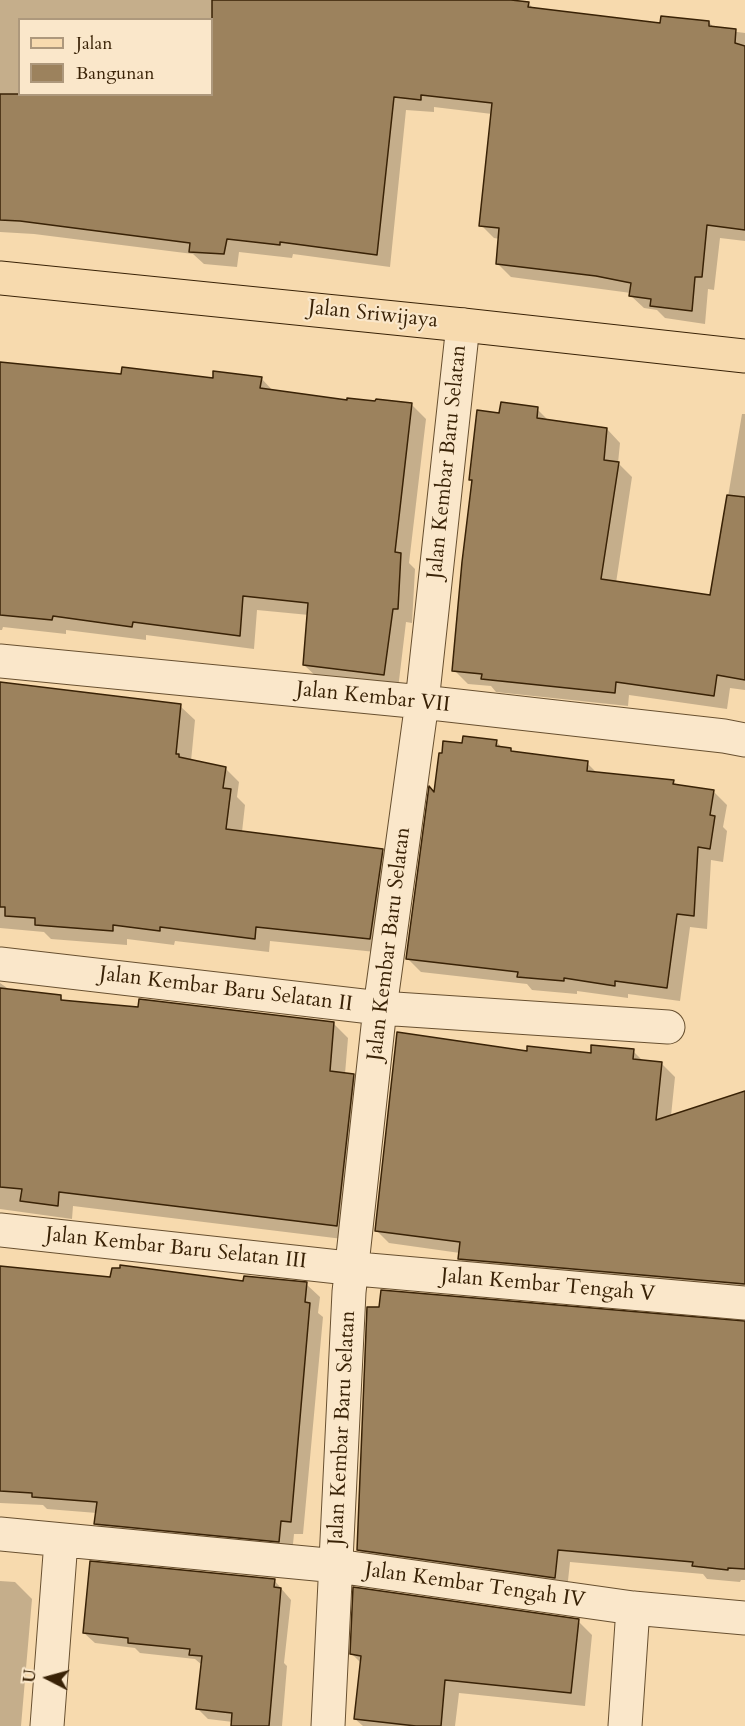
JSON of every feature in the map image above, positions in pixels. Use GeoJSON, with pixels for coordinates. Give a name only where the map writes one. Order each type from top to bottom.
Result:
{"type":"FeatureCollection","features":[{"type":"Feature","properties":{"kind":"main road","name":"Jalan Sriwijaya"},"geometry":{"type":"LineString","coordinates":[[0,278],[745,356]]}},
{"type":"Feature","properties":{"kind":"street","name":"Jalan Kembar Baru Selatan"},"geometry":{"type":"LineString","coordinates":[[328,1726],[352,1268],[380,1008],[422,702],[463,325]]}},
{"type":"Feature","properties":{"kind":"street","name":"Jalan Kembar VII"},"geometry":{"type":"LineString","coordinates":[[0,662],[422,702],[745,740]]}},
{"type":"Feature","properties":{"kind":"street","name":"Jalan Kembar Baru Selatan II"},"geometry":{"type":"LineString","coordinates":[[0,964],[380,1008],[668,1027]]}},
{"type":"Feature","properties":{"kind":"street","name":"Jalan Kembar Baru Selatan III"},"geometry":{"type":"LineString","coordinates":[[0,1230],[352,1268]]}},
{"type":"Feature","properties":{"kind":"street","name":"Jalan Kembar Tengah V"},"geometry":{"type":"LineString","coordinates":[[352,1268],[745,1303]]}},
{"type":"Feature","properties":{"kind":"street","name":"Jalan Kembar Tengah IV"},"geometry":{"type":"LineString","coordinates":[[0,1534],[337,1566],[633,1608],[745,1618]]}},
{"type":"Feature","properties":{"kind":"street"},"geometry":{"type":"LineString","coordinates":[[47,1726],[61,1541]]}},
{"type":"Feature","properties":{"kind":"street"},"geometry":{"type":"LineString","coordinates":[[626,1726],[633,1608]]}},
{"type":"Feature","properties":{"kind":"building"},"geometry":{"type":"Polygon","coordinates":[[[212,0],[511,0],[529,2],[528,7],[660,23],[661,16],[709,21],[709,26],[736,29],[735,43],[745,46],[745,230],[707,225],[702,277],[695,277],[692,311],[650,306],[651,299],[629,296],[631,283],[596,276],[496,264],[499,228],[479,226],[492,103],[421,95],[421,100],[394,97],[377,255],[280,242],[280,245],[227,239],[224,254],[189,252],[190,243],[0,220],[0,94],[18,94],[18,96],[213,96],[212,0]]]}},
{"type":"Feature","properties":{"kind":"building"},"geometry":{"type":"Polygon","coordinates":[[[0,362],[121,374],[122,367],[213,378],[213,371],[262,377],[260,388],[347,400],[347,398],[375,401],[376,399],[412,403],[395,552],[401,553],[398,609],[393,609],[384,675],[303,665],[308,603],[243,596],[240,636],[133,622],[132,627],[53,616],[52,620],[0,615],[0,362]]]}},
{"type":"Feature","properties":{"kind":"building"},"geometry":{"type":"Polygon","coordinates":[[[501,402],[538,407],[537,418],[607,428],[604,460],[619,462],[601,579],[710,595],[727,495],[745,497],[745,680],[717,675],[714,696],[616,682],[615,693],[481,679],[482,674],[452,671],[477,410],[499,413],[501,402]]]}},
{"type":"Feature","properties":{"kind":"building"},"geometry":{"type":"Polygon","coordinates":[[[0,682],[181,704],[176,754],[179,754],[179,757],[226,767],[223,788],[231,789],[226,829],[383,849],[370,939],[256,927],[255,939],[160,927],[160,931],[113,925],[113,931],[35,925],[35,918],[5,916],[5,907],[0,907],[0,682]]]}},
{"type":"Feature","properties":{"kind":"building"},"geometry":{"type":"Polygon","coordinates":[[[463,736],[497,740],[496,746],[511,748],[511,751],[588,761],[587,771],[674,780],[673,784],[714,790],[710,815],[715,816],[710,849],[698,847],[694,916],[677,914],[667,988],[615,981],[615,986],[564,978],[564,981],[517,977],[518,972],[406,959],[429,786],[434,792],[439,753],[442,753],[443,741],[462,743],[463,736]]]}},
{"type":"Feature","properties":{"kind":"building"},"geometry":{"type":"Polygon","coordinates":[[[0,988],[61,995],[61,1000],[138,1007],[139,999],[334,1022],[330,1071],[354,1074],[337,1226],[59,1192],[58,1206],[20,1201],[22,1189],[0,1187],[0,988]]]}},
{"type":"Feature","properties":{"kind":"building"},"geometry":{"type":"Polygon","coordinates":[[[397,1032],[527,1051],[527,1046],[591,1053],[591,1045],[634,1049],[633,1059],[662,1062],[656,1120],[745,1091],[745,1284],[458,1259],[460,1242],[375,1231],[397,1032]]]}},
{"type":"Feature","properties":{"kind":"building"},"geometry":{"type":"Polygon","coordinates":[[[120,1265],[243,1281],[244,1276],[307,1282],[305,1302],[310,1303],[291,1522],[281,1521],[279,1542],[94,1524],[97,1502],[32,1497],[32,1493],[0,1491],[0,1266],[110,1277],[112,1268],[120,1268],[120,1265]]]}},
{"type":"Feature","properties":{"kind":"building"},"geometry":{"type":"Polygon","coordinates":[[[381,1290],[745,1321],[745,1569],[728,1568],[728,1570],[692,1566],[693,1562],[558,1550],[555,1578],[357,1550],[367,1307],[379,1307],[381,1290]]]}},
{"type":"Feature","properties":{"kind":"building"},"geometry":{"type":"Polygon","coordinates":[[[90,1561],[275,1579],[274,1587],[281,1588],[269,1726],[231,1726],[232,1713],[196,1709],[202,1656],[189,1655],[190,1649],[128,1643],[128,1638],[83,1633],[90,1561]]]}},
{"type":"Feature","properties":{"kind":"building"},"geometry":{"type":"Polygon","coordinates":[[[353,1587],[579,1619],[571,1693],[445,1680],[441,1726],[416,1726],[354,1719],[361,1656],[350,1654],[353,1587]]]}}]}
